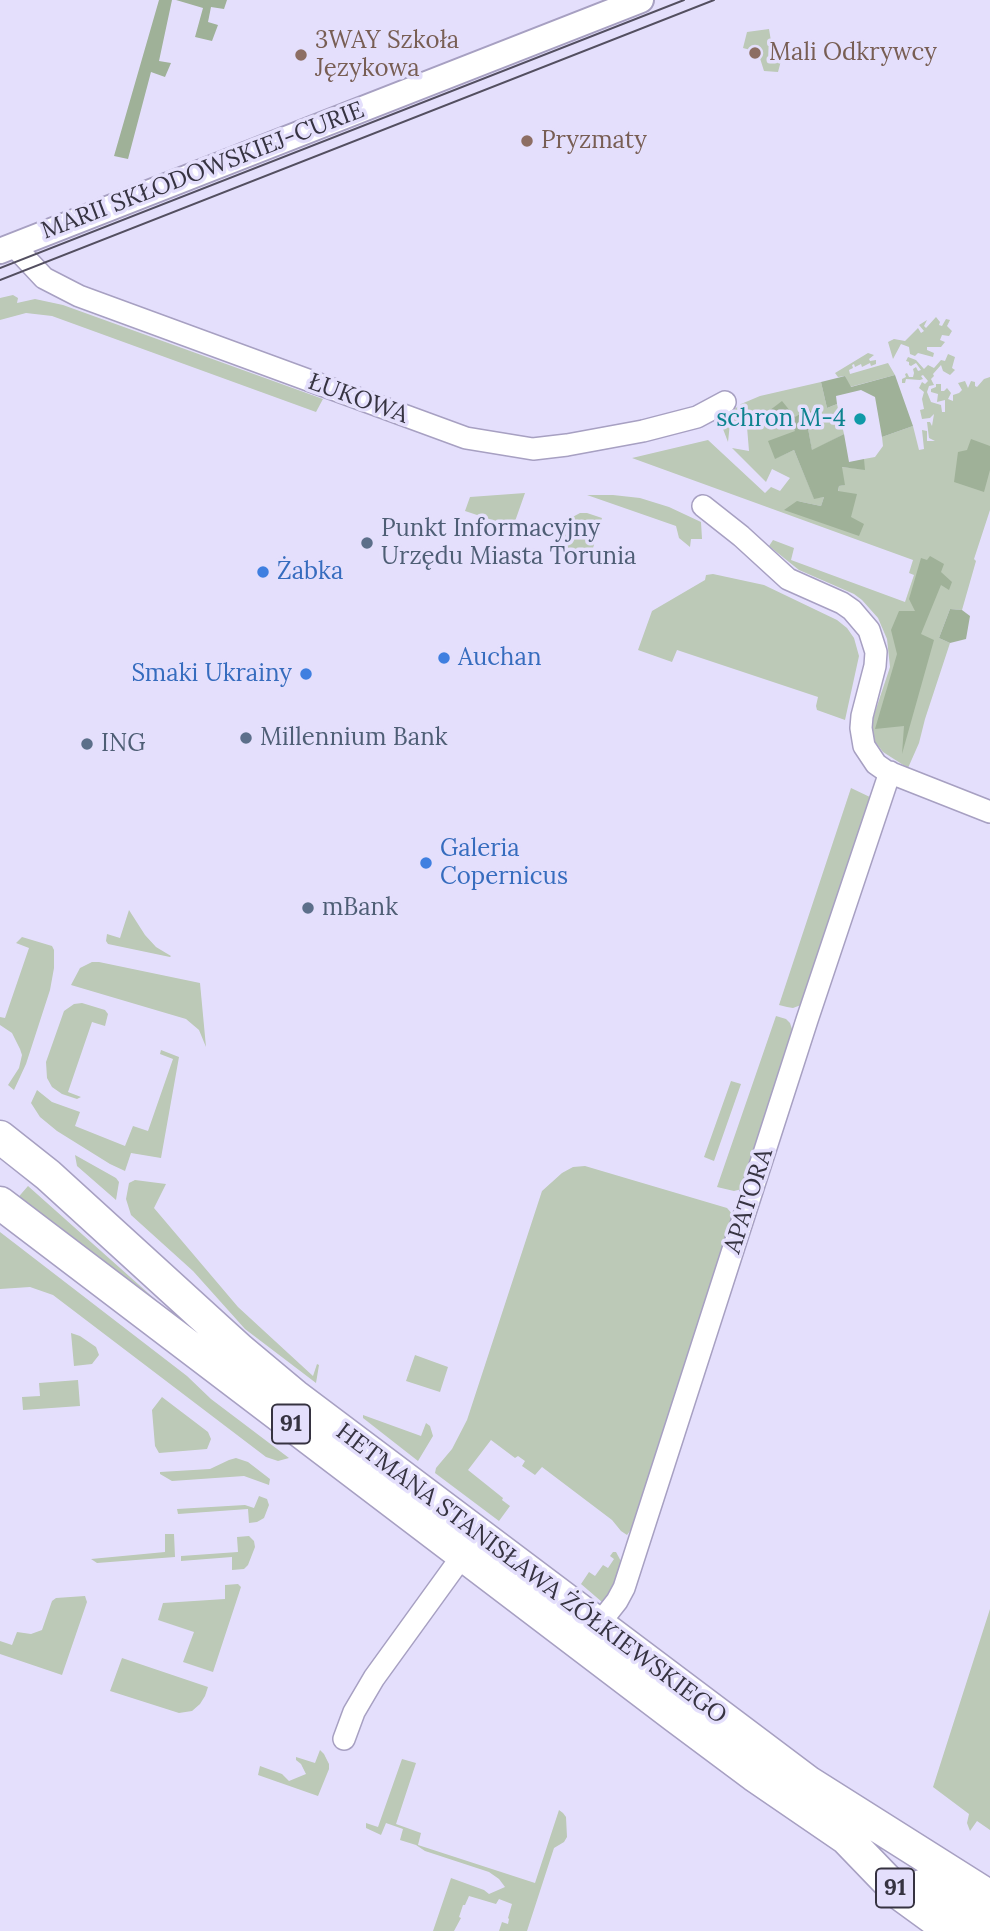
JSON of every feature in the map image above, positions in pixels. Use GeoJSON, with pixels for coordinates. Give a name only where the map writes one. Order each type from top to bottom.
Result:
{"type":"FeatureCollection","features":[{"type":"Feature","properties":{"kind":"main road","name":"HETMANA STANISŁAWA ŻÓŁKIEWSKIEGO"},"geometry":{"type":"LineString","coordinates":[[0,1137],[48,1175],[231,1342],[295,1396],[591,1635],[754,1775],[846,1838],[900,1893],[951,1931]]}},
{"type":"Feature","properties":{"kind":"main road","name":"HETMANA STANISŁAWA ŻÓŁKIEWSKIEGO"},"geometry":{"type":"LineString","coordinates":[[0,1203],[463,1555],[591,1635],[808,1782],[990,1897]]}},
{"type":"Feature","properties":{"kind":"main road"},"geometry":{"type":"LineString","coordinates":[[846,1838],[990,1929]]}},
{"type":"Feature","properties":{"kind":"street","name":"MARII SKŁODOWSKIEJ-CURIE"},"geometry":{"type":"LineString","coordinates":[[7,249],[641,0]]}},
{"type":"Feature","properties":{"kind":"street","name":"ŁUKOWA"},"geometry":{"type":"LineString","coordinates":[[7,249],[44,278],[79,296],[466,438],[533,449],[567,445],[643,431],[697,417],[725,402]]}},
{"type":"Feature","properties":{"kind":"street"},"geometry":{"type":"LineString","coordinates":[[703,506],[788,579],[842,603],[862,619],[872,637],[876,659],[862,716],[861,736],[869,756],[890,772],[990,812]]}},
{"type":"Feature","properties":{"kind":"street","name":"APATORA"},"geometry":{"type":"LineString","coordinates":[[591,1635],[624,1588],[890,772]]}},
{"type":"Feature","properties":{"kind":"street"},"geometry":{"type":"LineString","coordinates":[[344,1739],[354,1712],[374,1678],[463,1555]]}},
{"type":"Feature","properties":{"kind":"green space"},"geometry":{"type":"Polygon","coordinates":[[[159,0],[172,0],[159,61],[171,63],[165,77],[151,72],[128,159],[114,156],[159,0]]]}},
{"type":"Feature","properties":{"kind":"green space"},"geometry":{"type":"Polygon","coordinates":[[[176,0],[227,0],[224,9],[211,7],[208,22],[218,25],[212,41],[195,37],[203,8],[176,0]]]}},
{"type":"Feature","properties":{"kind":"green space"},"geometry":{"type":"Polygon","coordinates":[[[769,29],[773,53],[782,57],[778,72],[764,71],[758,52],[743,48],[747,32],[769,29]]]}},
{"type":"Feature","properties":{"kind":"green space"},"geometry":{"type":"Polygon","coordinates":[[[13,295],[18,298],[17,303],[35,299],[63,305],[323,399],[316,412],[52,316],[26,313],[0,320],[0,298],[13,295]]]}},
{"type":"Feature","properties":{"kind":"green space"},"geometry":{"type":"Polygon","coordinates":[[[936,317],[942,326],[946,319],[950,320],[947,326],[952,331],[949,336],[942,335],[940,340],[945,342],[941,347],[927,347],[927,350],[934,353],[933,357],[910,354],[909,347],[901,344],[893,359],[888,342],[894,339],[905,341],[918,328],[921,333],[924,331],[919,325],[927,320],[924,326],[926,328],[936,317]]]}},
{"type":"Feature","properties":{"kind":"green space"},"geometry":{"type":"Polygon","coordinates":[[[868,353],[874,355],[869,359],[876,360],[876,364],[871,366],[870,363],[862,367],[861,364],[855,367],[854,364],[849,370],[850,374],[888,363],[895,375],[850,387],[845,376],[838,377],[835,373],[868,353]]]}},
{"type":"Feature","properties":{"kind":"green space"},"geometry":{"type":"Polygon","coordinates":[[[948,354],[955,357],[952,368],[955,370],[950,375],[943,371],[941,365],[931,379],[934,385],[929,386],[927,392],[931,402],[941,405],[942,412],[945,412],[945,400],[937,402],[938,394],[931,392],[936,384],[941,384],[941,391],[947,388],[951,393],[948,399],[953,401],[953,395],[962,390],[958,383],[965,381],[968,388],[971,381],[975,382],[977,387],[990,377],[990,510],[974,559],[976,561],[962,610],[950,609],[939,638],[950,643],[919,743],[908,768],[883,752],[873,739],[873,718],[890,667],[887,639],[878,618],[854,594],[799,570],[769,546],[773,540],[794,548],[791,560],[905,602],[914,575],[909,573],[913,560],[632,458],[708,440],[765,493],[771,487],[780,491],[790,478],[772,469],[766,482],[732,448],[749,451],[747,427],[730,423],[728,442],[723,429],[728,414],[741,404],[760,396],[821,382],[827,408],[837,404],[844,434],[812,451],[807,423],[790,417],[796,432],[776,458],[794,450],[814,498],[824,497],[821,506],[797,501],[851,517],[838,492],[839,486],[844,485],[841,467],[864,469],[864,459],[875,457],[883,446],[882,437],[913,426],[919,450],[924,449],[922,430],[927,431],[927,441],[935,441],[929,438],[927,422],[932,426],[934,414],[930,418],[922,419],[920,410],[924,409],[924,392],[919,388],[922,382],[925,384],[928,381],[923,375],[923,379],[906,379],[905,383],[902,383],[902,379],[907,373],[909,377],[913,377],[913,369],[916,367],[918,371],[921,370],[916,363],[909,365],[906,361],[908,357],[916,360],[924,369],[928,365],[934,368],[941,360],[945,361],[948,354]]]}},
{"type":"Feature","properties":{"kind":"green space"},"geometry":{"type":"Polygon","coordinates":[[[895,375],[913,426],[882,437],[875,397],[861,390],[836,396],[837,404],[827,408],[821,382],[845,376],[851,387],[895,375]]]}},
{"type":"Feature","properties":{"kind":"green space"},"geometry":{"type":"Polygon","coordinates":[[[782,401],[795,417],[809,409],[816,417],[807,423],[812,450],[844,434],[849,462],[864,459],[865,470],[842,467],[845,485],[839,486],[838,491],[857,494],[851,517],[864,524],[859,536],[784,510],[797,501],[821,506],[824,497],[814,499],[794,450],[775,459],[768,441],[795,431],[789,417],[767,428],[761,417],[782,401]]]}},
{"type":"Feature","properties":{"kind":"green space"},"geometry":{"type":"Polygon","coordinates":[[[971,439],[990,446],[990,470],[984,492],[954,482],[958,452],[967,450],[971,439]]]}},
{"type":"Feature","properties":{"kind":"green space"},"geometry":{"type":"Polygon","coordinates":[[[525,493],[513,527],[465,511],[470,497],[525,493]]]}},
{"type":"Feature","properties":{"kind":"green space"},"geometry":{"type":"Polygon","coordinates":[[[587,495],[640,498],[669,507],[701,522],[702,539],[691,539],[690,547],[679,538],[676,526],[587,495]]]}},
{"type":"Feature","properties":{"kind":"green space"},"geometry":{"type":"Polygon","coordinates":[[[580,513],[602,518],[590,558],[556,547],[567,520],[580,513]]]}},
{"type":"Feature","properties":{"kind":"green space"},"geometry":{"type":"Polygon","coordinates":[[[930,556],[944,564],[941,572],[952,582],[949,590],[941,585],[921,634],[934,640],[902,754],[904,726],[875,729],[897,654],[891,630],[899,611],[915,611],[909,599],[921,558],[927,560],[930,556]]]}},
{"type":"Feature","properties":{"kind":"green space"},"geometry":{"type":"Polygon","coordinates":[[[713,574],[764,585],[837,620],[847,628],[854,638],[859,656],[845,720],[817,710],[818,697],[677,650],[672,662],[638,650],[652,611],[705,580],[706,575],[713,574]]]}},
{"type":"Feature","properties":{"kind":"green space"},"geometry":{"type":"Polygon","coordinates":[[[950,609],[962,610],[970,616],[966,639],[950,643],[939,638],[950,609]]]}},
{"type":"Feature","properties":{"kind":"green space"},"geometry":{"type":"Polygon","coordinates":[[[851,788],[872,798],[801,1005],[793,1008],[779,1005],[851,788]]]}},
{"type":"Feature","properties":{"kind":"green space"},"geometry":{"type":"Polygon","coordinates":[[[129,910],[145,935],[170,957],[108,944],[107,934],[120,938],[129,910]]]}},
{"type":"Feature","properties":{"kind":"green space"},"geometry":{"type":"Polygon","coordinates":[[[22,937],[52,946],[54,968],[50,990],[26,1064],[14,1090],[8,1085],[19,1068],[22,1055],[12,1033],[0,1025],[0,1017],[5,1018],[29,948],[16,943],[22,937]]]}},
{"type":"Feature","properties":{"kind":"green space"},"geometry":{"type":"Polygon","coordinates":[[[92,962],[200,983],[206,1047],[199,1030],[186,1019],[71,985],[80,968],[92,962]]]}},
{"type":"Feature","properties":{"kind":"green space"},"geometry":{"type":"Polygon","coordinates":[[[82,1003],[105,1010],[108,1014],[105,1026],[92,1022],[68,1092],[81,1097],[77,1099],[52,1087],[47,1078],[46,1062],[64,1011],[74,1004],[82,1003]]]}},
{"type":"Feature","properties":{"kind":"green space"},"geometry":{"type":"Polygon","coordinates":[[[776,1016],[790,1023],[794,1035],[742,1189],[734,1191],[717,1187],[776,1016]]]}},
{"type":"Feature","properties":{"kind":"green space"},"geometry":{"type":"Polygon","coordinates":[[[161,1050],[179,1057],[161,1158],[131,1153],[125,1171],[57,1131],[40,1117],[31,1103],[37,1090],[52,1102],[80,1112],[75,1126],[125,1146],[133,1126],[148,1131],[173,1059],[160,1054],[161,1050]]]}},
{"type":"Feature","properties":{"kind":"green space"},"geometry":{"type":"Polygon","coordinates":[[[731,1081],[741,1084],[714,1161],[704,1157],[731,1081]]]}},
{"type":"Feature","properties":{"kind":"green space"},"geometry":{"type":"Polygon","coordinates":[[[75,1155],[116,1178],[119,1182],[116,1200],[77,1166],[75,1155]]]}},
{"type":"Feature","properties":{"kind":"green space"},"geometry":{"type":"Polygon","coordinates":[[[585,1166],[727,1208],[734,1216],[633,1533],[630,1531],[627,1535],[612,1520],[542,1467],[535,1475],[522,1466],[525,1461],[518,1456],[515,1458],[491,1440],[468,1470],[510,1506],[499,1521],[435,1473],[452,1449],[467,1420],[542,1191],[562,1173],[573,1167],[585,1166]]]}},
{"type":"Feature","properties":{"kind":"green space"},"geometry":{"type":"Polygon","coordinates":[[[135,1180],[166,1184],[154,1208],[238,1307],[313,1376],[317,1364],[319,1365],[316,1383],[245,1329],[193,1271],[131,1215],[126,1199],[129,1183],[135,1180]]]}},
{"type":"Feature","properties":{"kind":"green space"},"geometry":{"type":"Polygon","coordinates":[[[28,1186],[175,1317],[15,1201],[28,1186]]]}},
{"type":"Feature","properties":{"kind":"green space"},"geometry":{"type":"Polygon","coordinates":[[[0,1232],[289,1458],[278,1461],[266,1457],[53,1295],[30,1287],[0,1289],[0,1232]]]}},
{"type":"Feature","properties":{"kind":"green space"},"geometry":{"type":"Polygon","coordinates":[[[71,1333],[96,1347],[99,1355],[92,1364],[74,1366],[71,1333]]]}},
{"type":"Feature","properties":{"kind":"green space"},"geometry":{"type":"Polygon","coordinates":[[[415,1355],[448,1367],[440,1392],[406,1381],[415,1355]]]}},
{"type":"Feature","properties":{"kind":"green space"},"geometry":{"type":"Polygon","coordinates":[[[78,1380],[80,1406],[23,1410],[22,1397],[40,1396],[39,1383],[78,1380]]]}},
{"type":"Feature","properties":{"kind":"green space"},"geometry":{"type":"Polygon","coordinates":[[[162,1397],[208,1432],[211,1439],[207,1449],[159,1453],[155,1446],[152,1410],[162,1397]]]}},
{"type":"Feature","properties":{"kind":"green space"},"geometry":{"type":"Polygon","coordinates":[[[363,1415],[421,1436],[426,1423],[433,1436],[418,1461],[363,1418],[363,1415]]]}},
{"type":"Feature","properties":{"kind":"green space"},"geometry":{"type":"Polygon","coordinates":[[[236,1458],[248,1462],[270,1479],[269,1485],[244,1476],[172,1481],[160,1474],[210,1469],[236,1458]]]}},
{"type":"Feature","properties":{"kind":"green space"},"geometry":{"type":"Polygon","coordinates":[[[259,1496],[267,1499],[269,1505],[264,1518],[257,1522],[249,1523],[248,1509],[178,1514],[177,1509],[245,1505],[254,1508],[259,1496]]]}},
{"type":"Feature","properties":{"kind":"green space"},"geometry":{"type":"Polygon","coordinates":[[[165,1534],[174,1534],[175,1557],[97,1563],[91,1559],[165,1552],[165,1534]]]}},
{"type":"Feature","properties":{"kind":"green space"},"geometry":{"type":"Polygon","coordinates":[[[249,1536],[255,1547],[244,1569],[232,1570],[232,1557],[181,1561],[181,1556],[238,1552],[237,1537],[249,1536]]]}},
{"type":"Feature","properties":{"kind":"green space"},"geometry":{"type":"Polygon","coordinates":[[[616,1552],[623,1565],[609,1597],[602,1602],[581,1584],[589,1572],[595,1576],[603,1565],[608,1568],[614,1559],[610,1556],[616,1552]]]}},
{"type":"Feature","properties":{"kind":"green space"},"geometry":{"type":"Polygon","coordinates":[[[238,1584],[241,1587],[213,1672],[183,1662],[194,1632],[158,1620],[163,1603],[225,1599],[225,1585],[238,1584]]]}},
{"type":"Feature","properties":{"kind":"green space"},"geometry":{"type":"Polygon","coordinates":[[[85,1596],[87,1602],[62,1675],[0,1654],[0,1641],[12,1645],[17,1632],[31,1634],[42,1630],[52,1601],[56,1598],[85,1596]]]}},
{"type":"Feature","properties":{"kind":"green space"},"geometry":{"type":"Polygon","coordinates":[[[990,1609],[990,1830],[977,1821],[970,1831],[967,1823],[969,1814],[933,1787],[990,1609]]]}},
{"type":"Feature","properties":{"kind":"green space"},"geometry":{"type":"Polygon","coordinates":[[[122,1658],[208,1687],[205,1696],[192,1711],[179,1713],[110,1691],[122,1658]]]}},
{"type":"Feature","properties":{"kind":"green space"},"geometry":{"type":"Polygon","coordinates":[[[320,1750],[329,1764],[329,1769],[318,1796],[258,1775],[260,1766],[282,1774],[289,1781],[306,1774],[296,1757],[315,1763],[320,1750]]]}},
{"type":"Feature","properties":{"kind":"green space"},"geometry":{"type":"Polygon","coordinates":[[[402,1759],[416,1763],[396,1824],[421,1833],[418,1845],[535,1883],[559,1810],[566,1817],[567,1837],[554,1848],[527,1931],[499,1931],[502,1922],[508,1924],[512,1904],[499,1899],[496,1904],[469,1896],[454,1931],[433,1931],[451,1878],[489,1894],[505,1887],[489,1872],[400,1840],[403,1829],[386,1823],[381,1835],[366,1828],[366,1823],[378,1827],[402,1759]]]}},
{"type":"Feature","properties":{"kind":"tram line"},"geometry":{"type":"LineString","coordinates":[[0,268],[684,0]]}},
{"type":"Feature","properties":{"kind":"tram line"},"geometry":{"type":"LineString","coordinates":[[0,280],[714,0]]}},
{"type":"Feature","properties":{"kind":"place","name":"Mali Odkrywcy"},"geometry":{"type":"Point","coordinates":[755,53]}},
{"type":"Feature","properties":{"kind":"place","name":"3WAY Szkoła Językowa"},"geometry":{"type":"Point","coordinates":[301,55]}},
{"type":"Feature","properties":{"kind":"place","name":"Pryzmaty"},"geometry":{"type":"Point","coordinates":[527,141]}},
{"type":"Feature","properties":{"kind":"place","name":"schron M-4"},"geometry":{"type":"Point","coordinates":[860,419]}},
{"type":"Feature","properties":{"kind":"place","name":"Punkt Informacyjny Urzędu Miasta Torunia"},"geometry":{"type":"Point","coordinates":[367,543]}},
{"type":"Feature","properties":{"kind":"place","name":"Żabka"},"geometry":{"type":"Point","coordinates":[263,572]}},
{"type":"Feature","properties":{"kind":"place","name":"Auchan"},"geometry":{"type":"Point","coordinates":[444,658]}},
{"type":"Feature","properties":{"kind":"place","name":"Smaki Ukrainy"},"geometry":{"type":"Point","coordinates":[306,674]}},
{"type":"Feature","properties":{"kind":"place","name":"Millennium Bank"},"geometry":{"type":"Point","coordinates":[246,738]}},
{"type":"Feature","properties":{"kind":"place","name":"ING"},"geometry":{"type":"Point","coordinates":[87,744]}},
{"type":"Feature","properties":{"kind":"place","name":"Galeria Copernicus"},"geometry":{"type":"Point","coordinates":[426,863]}},
{"type":"Feature","properties":{"kind":"place","name":"mBank"},"geometry":{"type":"Point","coordinates":[308,908]}}]}
